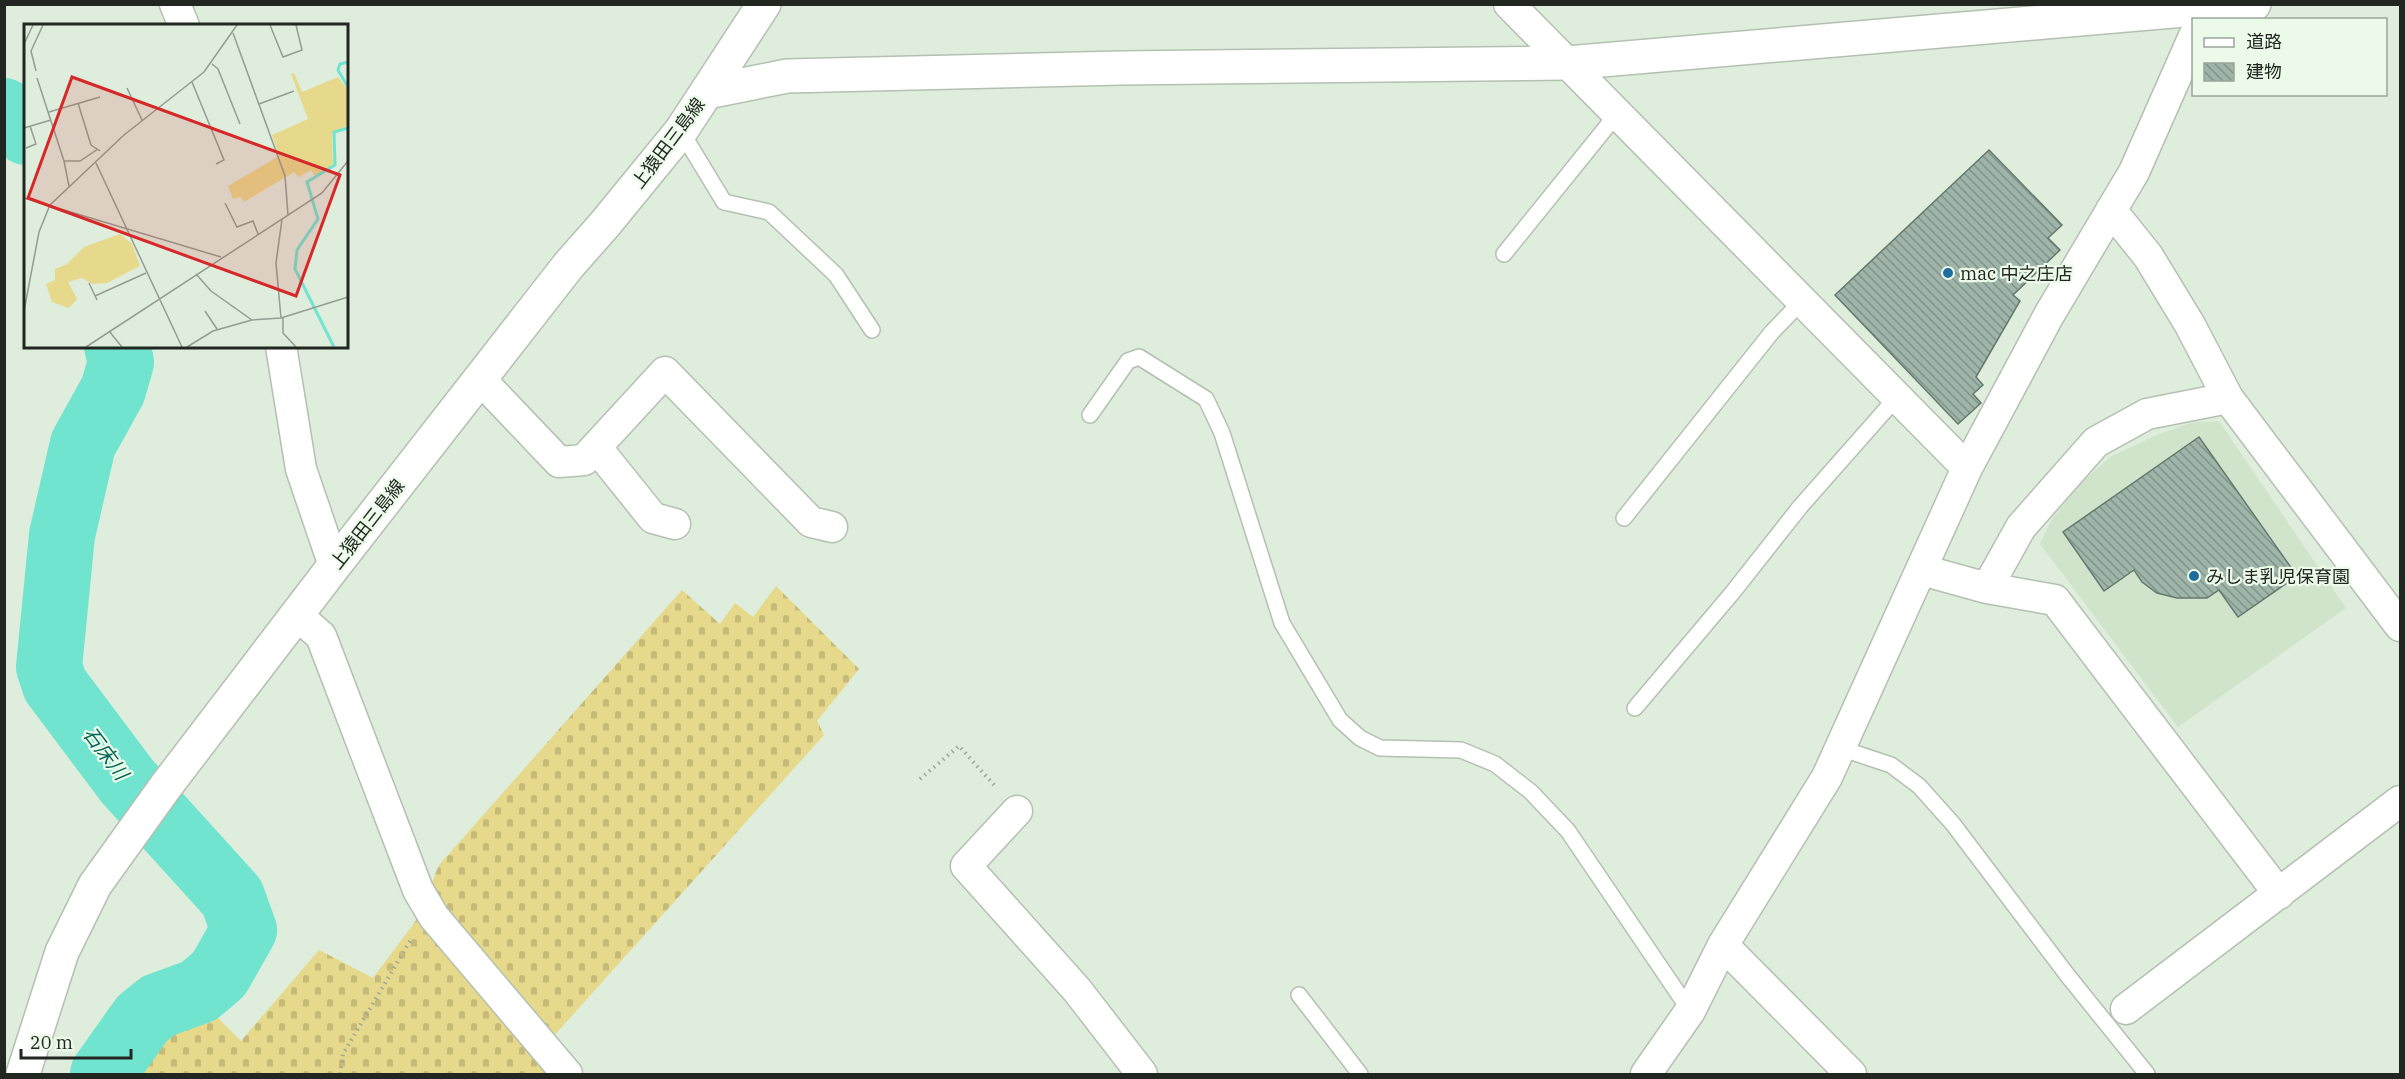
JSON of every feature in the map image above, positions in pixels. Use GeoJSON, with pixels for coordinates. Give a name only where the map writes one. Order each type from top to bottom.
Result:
{"type":"FeatureCollection","features":[{"type":"Feature","properties":{"kind":"street"},"geometry":{"type":"LineString","coordinates":[[175,4],[183,24]]}},
{"type":"Feature","properties":{"kind":"street","name":"上猿田三島線"},"geometry":{"type":"LineString","coordinates":[[23,1074],[62,952],[95,885],[166,786],[334,566],[568,266],[681,131],[764,4]]}},
{"type":"Feature","properties":{"kind":"street"},"geometry":{"type":"LineString","coordinates":[[1509,4],[1967,468]]}},
{"type":"Feature","properties":{"kind":"street"},"geometry":{"type":"LineString","coordinates":[[707,92],[787,76],[1121,68],[1567,63],[2201,17],[2254,4]]}},
{"type":"Feature","properties":{"kind":"street"},"geometry":{"type":"LineString","coordinates":[[1646,1074],[1689,1011],[1723,945],[1827,777],[1967,468],[2049,315],[2134,172],[2192,38]]}},
{"type":"Feature","properties":{"kind":"street"},"geometry":{"type":"LineString","coordinates":[[2111,210],[2148,256],[2190,325],[2228,398],[2400,626]]}},
{"type":"Feature","properties":{"kind":"street"},"geometry":{"type":"LineString","coordinates":[[281,348],[301,469],[334,566]]}},
{"type":"Feature","properties":{"kind":"street"},"geometry":{"type":"LineString","coordinates":[[480,379],[559,462],[584,460],[665,372],[811,522],[831,527]]}},
{"type":"Feature","properties":{"kind":"street"},"geometry":{"type":"LineString","coordinates":[[1987,588],[2021,527],[2096,442],[2147,414],[2228,398]]}},
{"type":"Feature","properties":{"kind":"street"},"geometry":{"type":"LineString","coordinates":[[596,447],[653,518],[675,524]]}},
{"type":"Feature","properties":{"kind":"street"},"geometry":{"type":"LineString","coordinates":[[1922,570],[1987,588],[2055,600],[2279,894]]}},
{"type":"Feature","properties":{"kind":"street"},"geometry":{"type":"LineString","coordinates":[[298,616],[321,636],[418,890],[434,917],[567,1074]]}},
{"type":"Feature","properties":{"kind":"street"},"geometry":{"type":"LineString","coordinates":[[2127,1009],[2400,801]]}},
{"type":"Feature","properties":{"kind":"street"},"geometry":{"type":"LineString","coordinates":[[1017,811],[966,866],[1077,990],[1142,1074]]}},
{"type":"Feature","properties":{"kind":"street"},"geometry":{"type":"LineString","coordinates":[[1723,945],[1851,1074]]}},
{"type":"Feature","properties":{"kind":"lane"},"geometry":{"type":"LineString","coordinates":[[1504,254],[1617,114]]}},
{"type":"Feature","properties":{"kind":"lane"},"geometry":{"type":"LineString","coordinates":[[681,131],[724,202],[769,212],[836,276],[872,330]]}},
{"type":"Feature","properties":{"kind":"lane"},"geometry":{"type":"LineString","coordinates":[[1624,518],[1772,332],[1803,302]]}},
{"type":"Feature","properties":{"kind":"lane"},"geometry":{"type":"LineString","coordinates":[[1090,415],[1128,361],[1139,357],[1206,399],[1222,434],[1282,623],[1340,720],[1360,738],[1380,748],[1461,750],[1495,764],[1531,792],[1568,831],[1689,1011]]}},
{"type":"Feature","properties":{"kind":"lane"},"geometry":{"type":"LineString","coordinates":[[1635,708],[1733,592],[1800,507],[1897,397]]}},
{"type":"Feature","properties":{"kind":"lane"},"geometry":{"type":"LineString","coordinates":[[1840,748],[1891,765],[1919,786],[1953,824],[2068,976],[2147,1074]]}},
{"type":"Feature","properties":{"kind":"lane"},"geometry":{"type":"LineString","coordinates":[[1299,994],[1360,1074]]}},
{"type":"Feature","properties":{"kind":"path"},"geometry":{"type":"LineString","coordinates":[[920,778],[959,746],[1017,811]]}},
{"type":"Feature","properties":{"kind":"path"},"geometry":{"type":"LineString","coordinates":[[340,1074],[343,1054],[409,943],[434,917]]}},
{"type":"Feature","properties":{"kind":"shaded area","name":"みしま乳児保育園"},"geometry":{"type":"Polygon","coordinates":[[[2219,421],[2346,608],[2178,727],[2040,544],[2052,519],[2081,483],[2110,457],[2157,435],[2190,423],[2219,421]]]}},
{"type":"Feature","properties":{"kind":"green space"},"geometry":{"type":"Polygon","coordinates":[[[776,586],[859,669],[817,721],[824,735],[552,1038],[549,1074],[117,1074],[142,1039],[158,1024],[203,1003],[241,1041],[319,950],[373,978],[417,919],[439,865],[682,590],[720,624],[735,603],[753,617],[776,586]]]}},
{"type":"Feature","properties":{"kind":"building","name":"mac 中之庄店"},"geometry":{"type":"Polygon","coordinates":[[[1989,150],[2062,225],[2048,238],[2060,250],[2013,295],[2020,301],[1976,377],[1983,385],[1973,394],[1981,403],[1958,424],[1835,295],[1989,150]]]}},
{"type":"Feature","properties":{"kind":"building"},"geometry":{"type":"Polygon","coordinates":[[[2199,437],[2297,576],[2238,617],[2219,590],[2207,598],[2177,598],[2157,593],[2142,582],[2134,570],[2104,591],[2063,532],[2199,437]]]}},
{"type":"Feature","properties":{"kind":"waterway","name":"石床川"},"geometry":{"type":"LineString","coordinates":[[4,111],[24,130]]}},
{"type":"Feature","properties":{"kind":"waterway","name":"石床川"},"geometry":{"type":"LineString","coordinates":[[103,1074],[142,1019],[158,1006],[199,991],[219,974],[244,930],[232,897],[127,781],[55,685],[49,667],[62,535],[83,444],[113,390],[121,362],[118,348]]}},
{"type":"Feature","properties":{"kind":"place","name":"mac 中之庄店"},"geometry":{"type":"Point","coordinates":[1948,273]}},
{"type":"Feature","properties":{"kind":"place","name":"みしま乳児保育園"},"geometry":{"type":"Point","coordinates":[2194,576]}}]}
